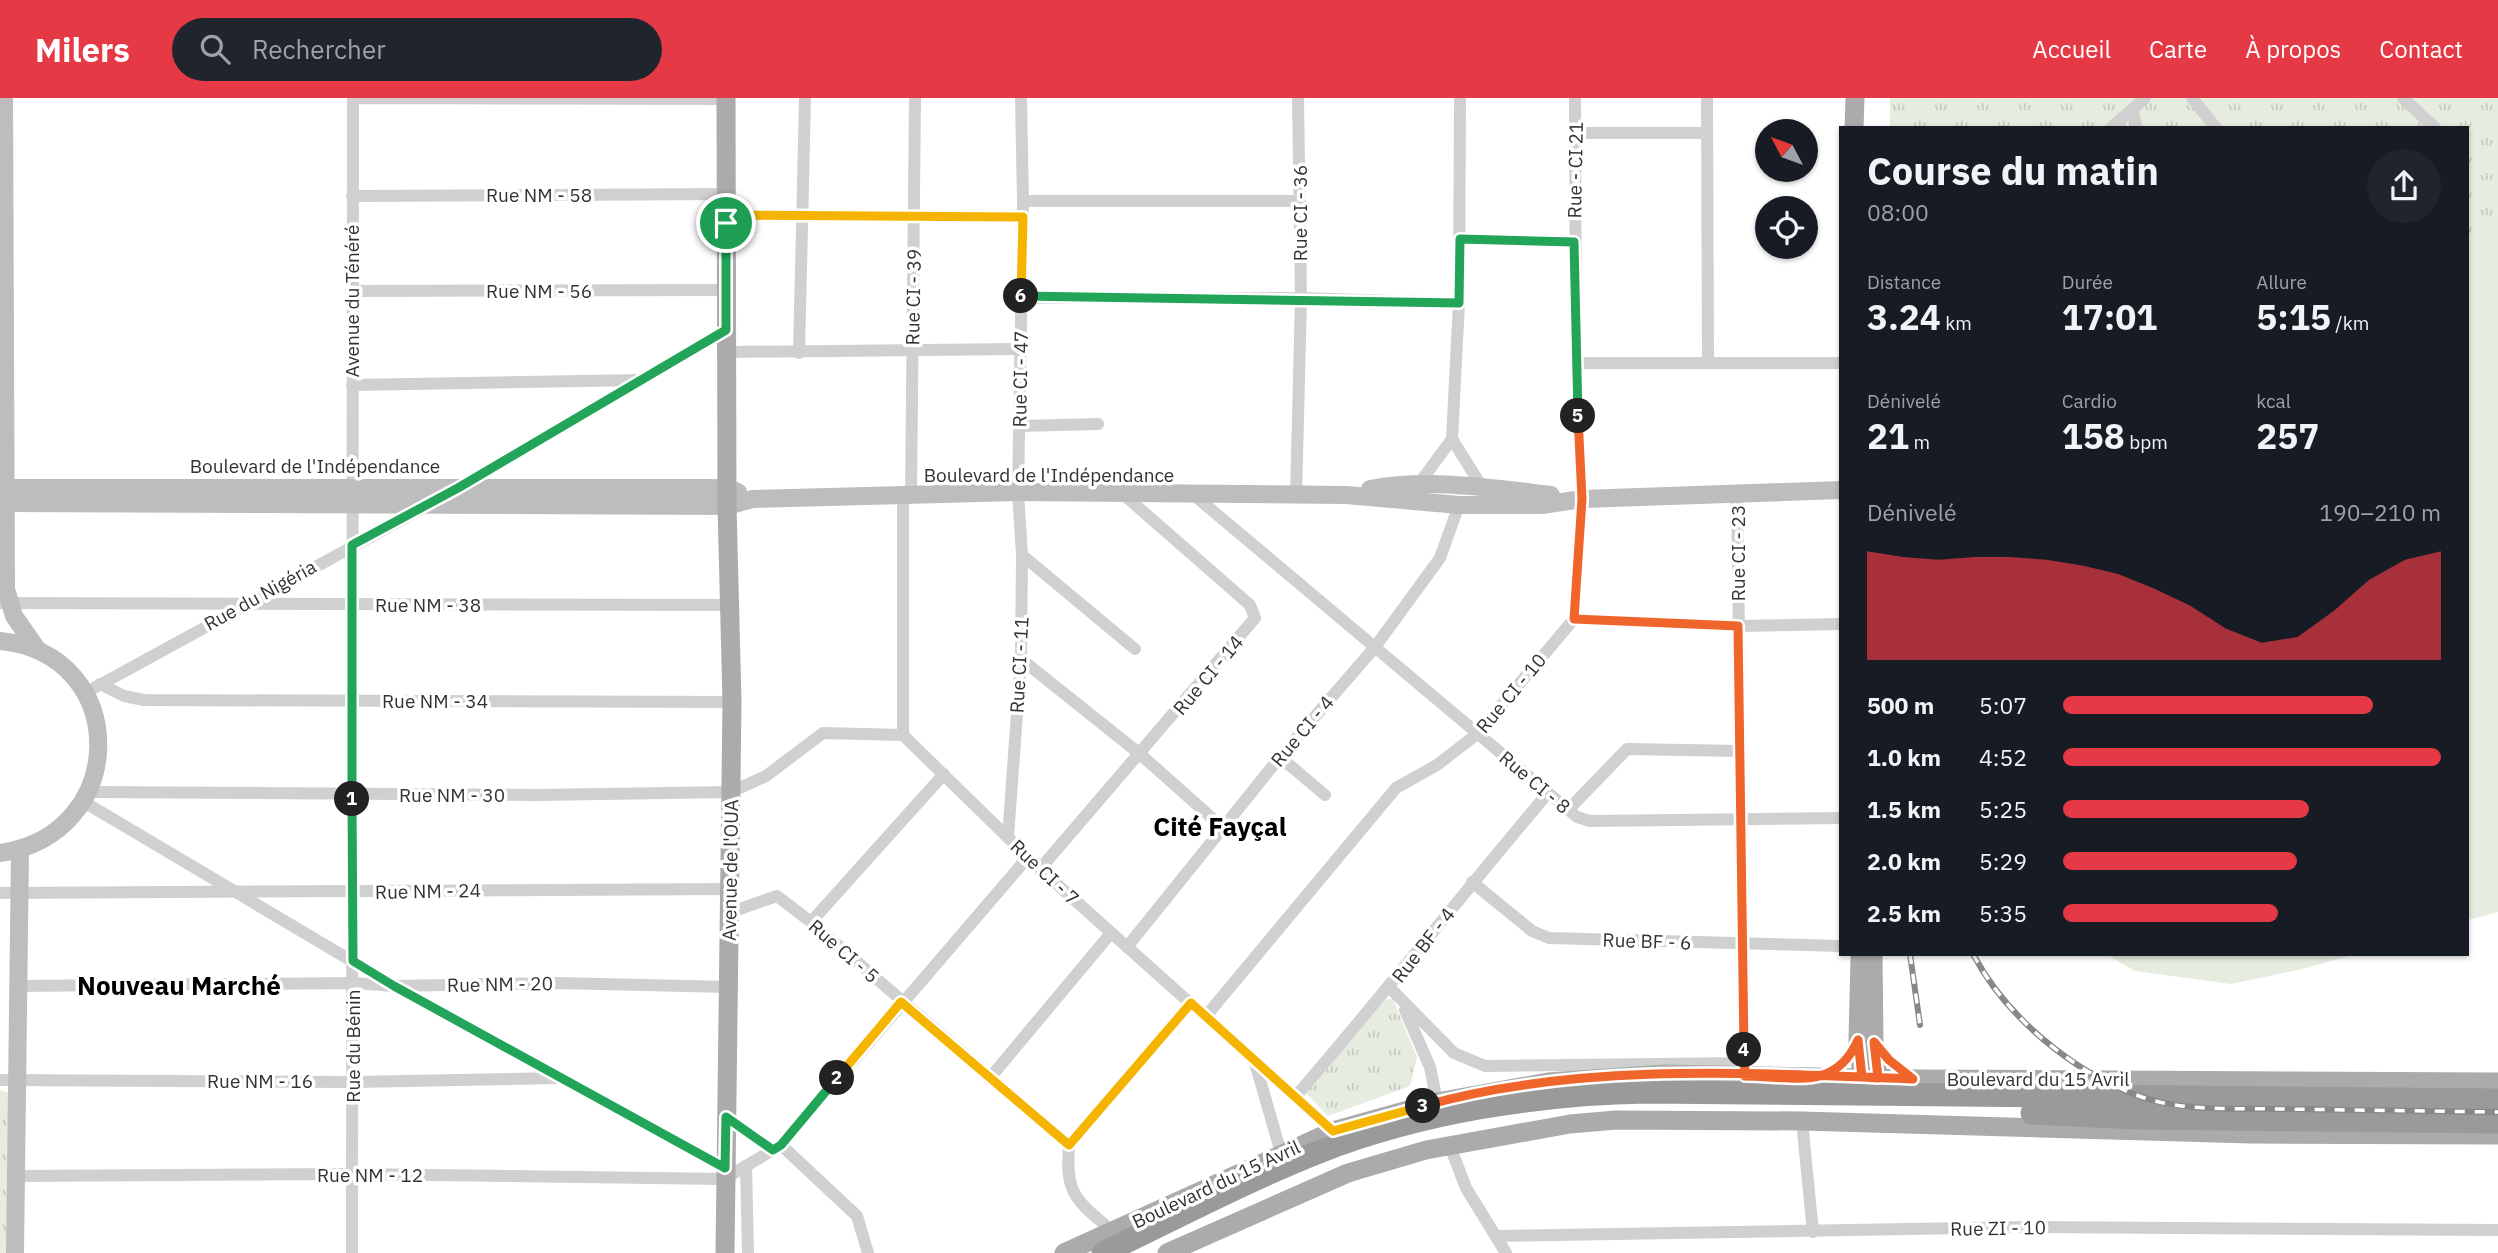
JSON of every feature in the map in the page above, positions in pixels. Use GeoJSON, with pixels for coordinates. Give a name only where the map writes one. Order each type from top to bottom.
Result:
{"type":"FeatureCollection","features":[{"type":"Feature","properties":{"kind":"highway","name":"Boulevard du 15 Avril"},"geometry":{"type":"LineString","coordinates":[[1103,1253],[1344,1143],[1454,1114],[1584,1095],[1647,1092],[2498,1100]]}},
{"type":"Feature","properties":{"kind":"highway","name":"Boulevard du 15 Avril"},"geometry":{"type":"LineString","coordinates":[[1134,1253],[1340,1160],[1451,1129],[1584,1110],[1858,1108],[2136,1118],[2498,1122]]}},
{"type":"Feature","properties":{"kind":"main road"},"geometry":{"type":"LineString","coordinates":[[0,853],[20,849],[50,836],[74,815],[86,797],[99,759],[92,689],[37,649],[4,603],[3,98]]}},
{"type":"Feature","properties":{"kind":"main road"},"geometry":{"type":"LineString","coordinates":[[1854,126],[1855,98]]}},
{"type":"Feature","properties":{"kind":"main road"},"geometry":{"type":"LineString","coordinates":[[1867,126],[1868,98]]}},
{"type":"Feature","properties":{"kind":"main road","name":"Avenue de l'OUA"},"geometry":{"type":"LineString","coordinates":[[725,1253],[732,702],[726,352],[726,99]]}},
{"type":"Feature","properties":{"kind":"main road","name":"Boulevard de l'Indépendance"},"geometry":{"type":"LineString","coordinates":[[1346,495],[1380,487],[1418,485],[1482,487],[1582,499]]}},
{"type":"Feature","properties":{"kind":"main road","name":"Boulevard de l'Indépendance"},"geometry":{"type":"LineString","coordinates":[[2,495],[353,495],[458,488],[753,499],[1018,492],[1195,496],[1346,495],[1459,505],[1542,505],[1582,499],[1737,491],[1839,490]]}},
{"type":"Feature","properties":{"kind":"main road","name":"Boulevard de l'Indépendance"},"geometry":{"type":"LineString","coordinates":[[353,495],[427,506],[728,497]]}},
{"type":"Feature","properties":{"kind":"main road"},"geometry":{"type":"LineString","coordinates":[[0,640],[37,649]]}},
{"type":"Feature","properties":{"kind":"main road"},"geometry":{"type":"LineString","coordinates":[[15,1253],[16,1176],[9,1080],[18,986],[20,849]]}},
{"type":"Feature","properties":{"kind":"main road"},"geometry":{"type":"LineString","coordinates":[[1860,956],[1870,1077]]}},
{"type":"Feature","properties":{"kind":"main road"},"geometry":{"type":"LineString","coordinates":[[1866,1020],[1872,956]]}},
{"type":"Feature","properties":{"kind":"main road"},"geometry":{"type":"LineString","coordinates":[[1827,1077],[1866,1041]]}},
{"type":"Feature","properties":{"kind":"main road"},"geometry":{"type":"LineString","coordinates":[[1866,1041],[1913,1079]]}},
{"type":"Feature","properties":{"kind":"main road","name":"Boulevard du 15 Avril"},"geometry":{"type":"LineString","coordinates":[[1065,1253],[1333,1131],[1437,1102],[1597,1077],[1745,1069],[1827,1077],[1913,1079],[2498,1082]]}},
{"type":"Feature","properties":{"kind":"main road"},"geometry":{"type":"LineString","coordinates":[[1167,1253],[1328,1180],[1384,1161],[1570,1124],[1616,1120],[1802,1122],[2239,1134],[2498,1135]]}},
{"type":"Feature","properties":{"kind":"street"},"geometry":{"type":"LineString","coordinates":[[353,98],[726,99]]}},
{"type":"Feature","properties":{"kind":"street","name":"Avenue du Ténéré"},"geometry":{"type":"LineString","coordinates":[[353,98],[353,495]]}},
{"type":"Feature","properties":{"kind":"street"},"geometry":{"type":"LineString","coordinates":[[799,353],[800,217],[805,98]]}},
{"type":"Feature","properties":{"kind":"street","name":"Rue CI - 39"},"geometry":{"type":"LineString","coordinates":[[903,735],[915,98]]}},
{"type":"Feature","properties":{"kind":"street","name":"Rue CI - 47"},"geometry":{"type":"LineString","coordinates":[[1018,492],[1023,217],[1021,98]]}},
{"type":"Feature","properties":{"kind":"street","name":"Rue CI - 36"},"geometry":{"type":"LineString","coordinates":[[1296,496],[1301,298],[1297,98]]}},
{"type":"Feature","properties":{"kind":"street"},"geometry":{"type":"LineString","coordinates":[[1418,485],[1452,439],[1459,303],[1460,98]]}},
{"type":"Feature","properties":{"kind":"street","name":"Rue - CI 21"},"geometry":{"type":"LineString","coordinates":[[1574,619],[1582,499],[1576,363],[1575,98]]}},
{"type":"Feature","properties":{"kind":"street"},"geometry":{"type":"LineString","coordinates":[[1707,98],[1708,361]]}},
{"type":"Feature","properties":{"kind":"street"},"geometry":{"type":"LineString","coordinates":[[2113,126],[2145,98]]}},
{"type":"Feature","properties":{"kind":"street"},"geometry":{"type":"LineString","coordinates":[[2192,98],[2214,126]]}},
{"type":"Feature","properties":{"kind":"street"},"geometry":{"type":"LineString","coordinates":[[2403,98],[2433,126]]}},
{"type":"Feature","properties":{"kind":"street"},"geometry":{"type":"LineString","coordinates":[[2132,110],[2136,126]]}},
{"type":"Feature","properties":{"kind":"street"},"geometry":{"type":"LineString","coordinates":[[1576,132],[1706,133]]}},
{"type":"Feature","properties":{"kind":"street","name":"Rue NM - 58"},"geometry":{"type":"LineString","coordinates":[[352,196],[726,194]]}},
{"type":"Feature","properties":{"kind":"street"},"geometry":{"type":"LineString","coordinates":[[1023,201],[1300,201]]}},
{"type":"Feature","properties":{"kind":"street"},"geometry":{"type":"LineString","coordinates":[[726,215],[1023,217]]}},
{"type":"Feature","properties":{"kind":"street"},"geometry":{"type":"LineString","coordinates":[[1460,239],[1574,242]]}},
{"type":"Feature","properties":{"kind":"street","name":"Rue NM - 56"},"geometry":{"type":"LineString","coordinates":[[352,291],[726,290]]}},
{"type":"Feature","properties":{"kind":"street"},"geometry":{"type":"LineString","coordinates":[[1021,298],[1301,298],[1459,303]]}},
{"type":"Feature","properties":{"kind":"street","name":"Rue du Nigéria"},"geometry":{"type":"LineString","coordinates":[[92,689],[245,603],[427,506],[726,330]]}},
{"type":"Feature","properties":{"kind":"street"},"geometry":{"type":"LineString","coordinates":[[726,352],[1020,349]]}},
{"type":"Feature","properties":{"kind":"street"},"geometry":{"type":"LineString","coordinates":[[1576,363],[1839,363]]}},
{"type":"Feature","properties":{"kind":"street"},"geometry":{"type":"LineString","coordinates":[[352,385],[645,380]]}},
{"type":"Feature","properties":{"kind":"street"},"geometry":{"type":"LineString","coordinates":[[1019,426],[1098,424]]}},
{"type":"Feature","properties":{"kind":"street"},"geometry":{"type":"LineString","coordinates":[[1452,439],[1482,487]]}},
{"type":"Feature","properties":{"kind":"street","name":"Rue CI - 23"},"geometry":{"type":"LineString","coordinates":[[1737,491],[1741,944],[1745,1069]]}},
{"type":"Feature","properties":{"kind":"street","name":"Rue CI - 11"},"geometry":{"type":"LineString","coordinates":[[1008,837],[1021,659],[1022,555],[1018,492]]}},
{"type":"Feature","properties":{"kind":"street","name":"Rue CI - 14"},"geometry":{"type":"LineString","coordinates":[[1041,869],[1255,618],[1255,611],[1124,494]]}},
{"type":"Feature","properties":{"kind":"street","name":"Rue du Bénin"},"geometry":{"type":"LineString","coordinates":[[352,1253],[353,495]]}},
{"type":"Feature","properties":{"kind":"street","name":"Rue CI - 8"},"geometry":{"type":"LineString","coordinates":[[1195,496],[1568,810],[1590,821],[1839,818]]}},
{"type":"Feature","properties":{"kind":"street","name":"Rue CI - 4"},"geometry":{"type":"LineString","coordinates":[[1127,947],[1279,757],[1374,647],[1440,558],[1459,505]]}},
{"type":"Feature","properties":{"kind":"street"},"geometry":{"type":"LineString","coordinates":[[1022,555],[1135,649]]}},
{"type":"Feature","properties":{"kind":"street","name":"Rue NM - 38"},"geometry":{"type":"LineString","coordinates":[[4,603],[730,605]]}},
{"type":"Feature","properties":{"kind":"street"},"geometry":{"type":"LineString","coordinates":[[1574,619],[1738,626],[1839,624]]}},
{"type":"Feature","properties":{"kind":"street","name":"Rue CI - 10"},"geometry":{"type":"LineString","coordinates":[[1206,1016],[1396,788],[1437,765],[1477,734],[1574,619]]}},
{"type":"Feature","properties":{"kind":"street"},"geometry":{"type":"LineString","coordinates":[[1021,659],[1140,754],[1222,827]]}},
{"type":"Feature","properties":{"kind":"street","name":"Rue NM - 34"},"geometry":{"type":"LineString","coordinates":[[92,689],[144,700],[732,702]]}},
{"type":"Feature","properties":{"kind":"street"},"geometry":{"type":"LineString","coordinates":[[731,792],[766,776],[823,733],[903,735]]}},
{"type":"Feature","properties":{"kind":"street","name":"Rue CI - 7"},"geometry":{"type":"LineString","coordinates":[[903,735],[1041,869],[1333,1131]]}},
{"type":"Feature","properties":{"kind":"street"},"geometry":{"type":"LineString","coordinates":[[1568,810],[1627,749],[1741,751]]}},
{"type":"Feature","properties":{"kind":"street"},"geometry":{"type":"LineString","coordinates":[[1279,757],[1325,795]]}},
{"type":"Feature","properties":{"kind":"street"},"geometry":{"type":"LineString","coordinates":[[811,922],[944,774]]}},
{"type":"Feature","properties":{"kind":"street","name":"Rue NM - 30"},"geometry":{"type":"LineString","coordinates":[[86,797],[731,792]]}},
{"type":"Feature","properties":{"kind":"street","name":"Rue BF - 4"},"geometry":{"type":"LineString","coordinates":[[1296,1096],[1390,988],[1472,882],[1548,793]]}},
{"type":"Feature","properties":{"kind":"street"},"geometry":{"type":"LineString","coordinates":[[86,797],[394,986],[562,1078],[725,1173],[746,1166],[777,1147],[1028,857]]}},
{"type":"Feature","properties":{"kind":"street","name":"Rue BF - 6"},"geometry":{"type":"LineString","coordinates":[[1472,882],[1532,931],[1549,939],[1839,946]]}},
{"type":"Feature","properties":{"kind":"street","name":"Rue NM - 24"},"geometry":{"type":"LineString","coordinates":[[0,893],[730,889]]}},
{"type":"Feature","properties":{"kind":"street","name":"Rue CI - 5"},"geometry":{"type":"LineString","coordinates":[[729,913],[777,896],[811,922],[989,1079],[1069,1145]]}},
{"type":"Feature","properties":{"kind":"street"},"geometry":{"type":"LineString","coordinates":[[989,1079],[1111,933]]}},
{"type":"Feature","properties":{"kind":"street","name":"Rue NM - 20"},"geometry":{"type":"LineString","coordinates":[[18,986],[557,983],[729,987]]}},
{"type":"Feature","properties":{"kind":"street"},"geometry":{"type":"LineString","coordinates":[[1390,988],[1454,1053],[1485,1066],[1745,1069]]}},
{"type":"Feature","properties":{"kind":"street"},"geometry":{"type":"LineString","coordinates":[[1390,988],[1411,1020],[1430,1067],[1437,1102]]}},
{"type":"Feature","properties":{"kind":"street"},"geometry":{"type":"LineString","coordinates":[[1104,1224],[1078,1202],[1074,1195],[1067,1174],[1069,1145],[1191,1003]]}},
{"type":"Feature","properties":{"kind":"street"},"geometry":{"type":"LineString","coordinates":[[1254,1059],[1281,1153]]}},
{"type":"Feature","properties":{"kind":"street","name":"Rue NM - 16"},"geometry":{"type":"LineString","coordinates":[[9,1080],[354,1082],[562,1078]]}},
{"type":"Feature","properties":{"kind":"street"},"geometry":{"type":"LineString","coordinates":[[726,1117],[777,1147],[857,1216],[868,1253]]}},
{"type":"Feature","properties":{"kind":"street"},"geometry":{"type":"LineString","coordinates":[[1802,1122],[1813,1232]]}},
{"type":"Feature","properties":{"kind":"street"},"geometry":{"type":"LineString","coordinates":[[1450,1146],[1466,1188],[1506,1253]]}},
{"type":"Feature","properties":{"kind":"street"},"geometry":{"type":"LineString","coordinates":[[746,1166],[748,1253]]}},
{"type":"Feature","properties":{"kind":"street","name":"Rue NM - 12"},"geometry":{"type":"LineString","coordinates":[[16,1176],[725,1173]]}},
{"type":"Feature","properties":{"kind":"street","name":"Rue ZI - 10"},"geometry":{"type":"LineString","coordinates":[[1497,1236],[2025,1227],[2498,1230]]}},
{"type":"Feature","properties":{"kind":"green space"},"geometry":{"type":"Polygon","coordinates":[[[1890,98],[2498,98],[2498,209],[2469,240],[2469,126],[1890,126],[1890,98]]]}},
{"type":"Feature","properties":{"kind":"green space"},"geometry":{"type":"Polygon","coordinates":[[[2498,209],[2498,912],[2469,920],[2469,240],[2498,209]]]}},
{"type":"Feature","properties":{"kind":"green space"},"geometry":{"type":"Polygon","coordinates":[[[2109,956],[2349,956],[2231,984],[2135,971],[2109,956]]]}},
{"type":"Feature","properties":{"kind":"green space"},"geometry":{"type":"Polygon","coordinates":[[[1386,999],[1393,999],[1417,1057],[1410,1086],[1328,1116],[1306,1093],[1386,999]]]}},
{"type":"Feature","properties":{"kind":"green space"},"geometry":{"type":"Polygon","coordinates":[[[0,1090],[11,1094],[10,1253],[0,1253],[0,1090]]]}},
{"type":"Feature","properties":{"kind":"railway"},"geometry":{"type":"LineString","coordinates":[[1910,956],[1920,1025]]}},
{"type":"Feature","properties":{"kind":"railway"},"geometry":{"type":"LineString","coordinates":[[1974,956],[2004,999],[2044,1040],[2090,1073],[2139,1096],[2173,1105],[2209,1108],[2498,1112]]}},
{"type":"Feature","properties":{"kind":"district","name":"Cité Fayçal"},"geometry":{"type":"Point","coordinates":[1220,826]}},
{"type":"Feature","properties":{"kind":"district","name":"Nouveau Marché"},"geometry":{"type":"Point","coordinates":[179,985]}},
{"type":"Feature","properties":{"kind":"route"},"geometry":{"type":"LineString","coordinates":[[726,223],[726,215],[1023,217],[1021,298],[1301,298],[1459,303],[1460,239],[1574,242],[1582,499],[1574,619],[1738,626],[1745,1076],[1827,1077],[1848,1060],[1858,1040],[1862,1077],[1878,1078],[1874,1042],[1889,1060],[1913,1079],[1878,1078],[1862,1077],[1827,1077],[1745,1076],[1664,1074],[1597,1077],[1548,1082],[1461,1097],[1333,1131],[1191,1003],[1069,1145],[901,1002],[781,1145],[773,1150],[726,1117],[725,1168],[353,961],[352,545],[427,506],[726,330],[726,223]]}}]}
